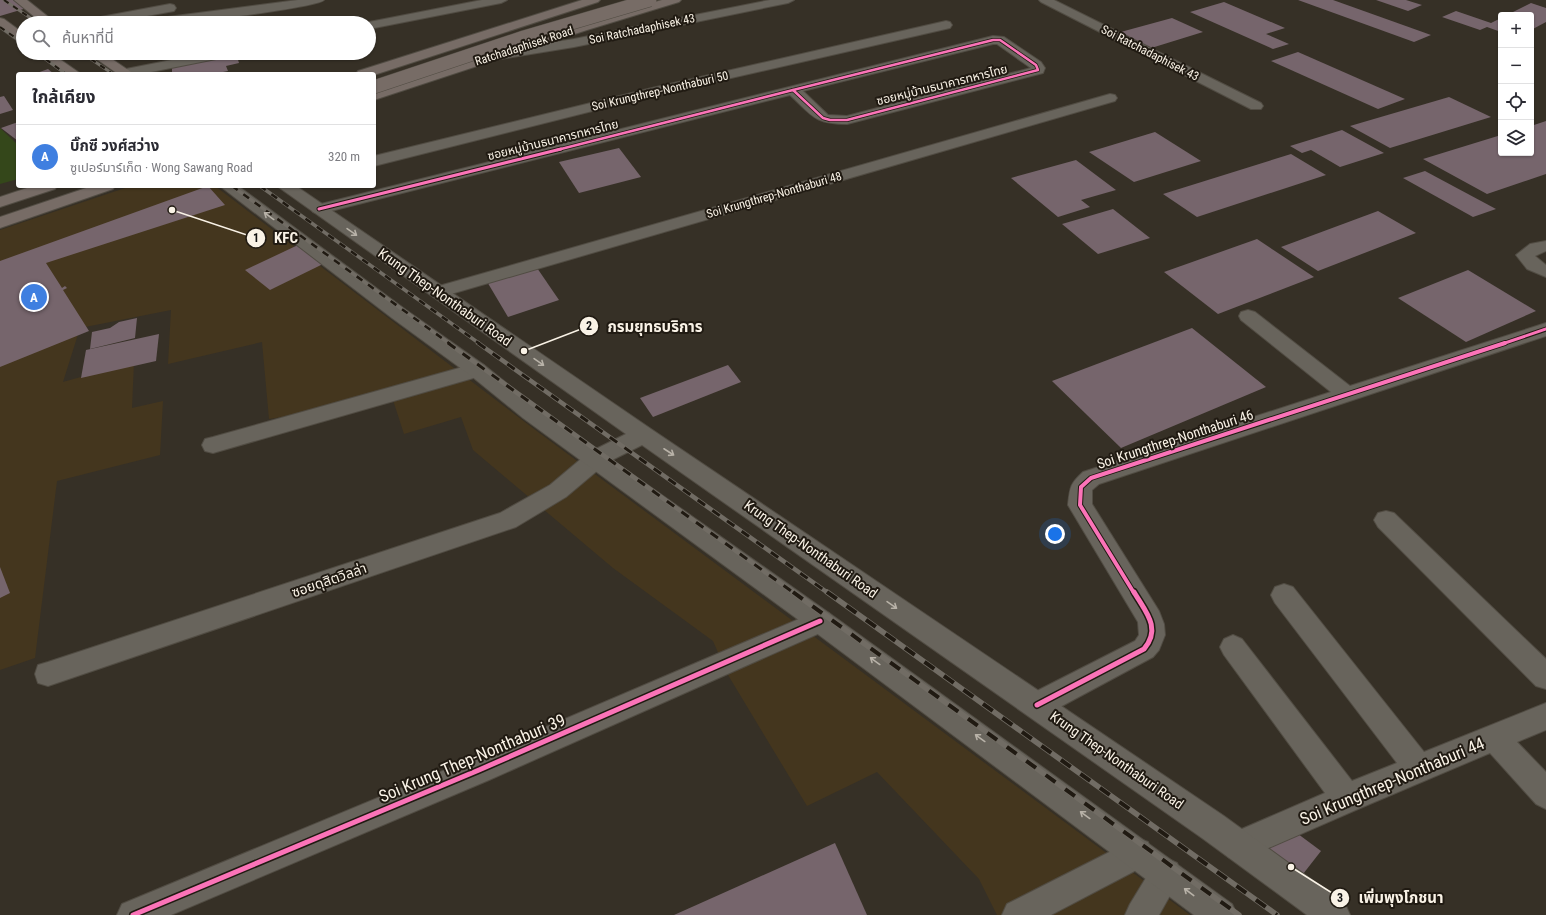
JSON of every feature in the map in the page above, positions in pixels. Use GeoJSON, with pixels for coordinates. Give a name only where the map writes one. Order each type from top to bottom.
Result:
{"type":"FeatureCollection","features":[{"type":"Feature","properties":{"kind":"main road"},"geometry":{"type":"LineString","coordinates":[[20,0],[41,16]]}},
{"type":"Feature","properties":{"kind":"main road","name":"Ratchadaphisek Road"},"geometry":{"type":"LineString","coordinates":[[369,72],[594,0]]}},
{"type":"Feature","properties":{"kind":"main road","name":"Ratchadaphisek Road"},"geometry":{"type":"LineString","coordinates":[[376,78],[493,40],[624,0]]}},
{"type":"Feature","properties":{"kind":"main road","name":"Ratchadaphisek Road"},"geometry":{"type":"LineString","coordinates":[[376,85],[516,40],[650,0]]}},
{"type":"Feature","properties":{"kind":"main road","name":"Ratchadaphisek Road"},"geometry":{"type":"LineString","coordinates":[[376,95],[583,27],[675,0]]}},
{"type":"Feature","properties":{"kind":"main road"},"geometry":{"type":"LineString","coordinates":[[0,22],[16,34]]}},
{"type":"Feature","properties":{"kind":"main road"},"geometry":{"type":"LineString","coordinates":[[477,37],[464,44],[457,51],[461,54],[476,57],[499,54]]}},
{"type":"Feature","properties":{"kind":"main road"},"geometry":{"type":"LineString","coordinates":[[53,60],[71,72]]}},
{"type":"Feature","properties":{"kind":"main road"},"geometry":{"type":"LineString","coordinates":[[105,60],[124,72]]}},
{"type":"Feature","properties":{"kind":"main road"},"geometry":{"type":"LineString","coordinates":[[0,192],[16,187]]}},
{"type":"Feature","properties":{"kind":"main road"},"geometry":{"type":"LineString","coordinates":[[0,202],[43,188]]}},
{"type":"Feature","properties":{"kind":"main road"},"geometry":{"type":"LineString","coordinates":[[0,213],[73,188]]}},
{"type":"Feature","properties":{"kind":"main road"},"geometry":{"type":"LineString","coordinates":[[0,223],[101,188]]}},
{"type":"Feature","properties":{"kind":"street"},"geometry":{"type":"LineString","coordinates":[[207,16],[278,7],[318,0]]}},
{"type":"Feature","properties":{"kind":"street"},"geometry":{"type":"LineString","coordinates":[[376,24],[501,0]]}},
{"type":"Feature","properties":{"kind":"street","name":"Soi Ratchadaphisek 43"},"geometry":{"type":"LineString","coordinates":[[499,54],[574,43],[788,0]]}},
{"type":"Feature","properties":{"kind":"street","name":"Soi Ratchadaphisek 43"},"geometry":{"type":"LineString","coordinates":[[1045,0],[1256,106]]}},
{"type":"Feature","properties":{"kind":"street"},"geometry":{"type":"LineString","coordinates":[[127,16],[185,5]]}},
{"type":"Feature","properties":{"kind":"street","name":"Soi Krungthrep-Nonthaburi 50"},"geometry":{"type":"LineString","coordinates":[[376,161],[652,92],[946,25]]}},
{"type":"Feature","properties":{"kind":"street","name":"ซอยหมู่บ้านธนาคารทหารไทย"},"geometry":{"type":"LineString","coordinates":[[319,209],[394,188],[523,158],[792,89],[994,40],[1002,42],[1036,65],[1038,68],[1038,70],[847,120],[830,120],[823,118],[792,89]]}},
{"type":"Feature","properties":{"kind":"street"},"geometry":{"type":"LineString","coordinates":[[136,72],[193,60]]}},
{"type":"Feature","properties":{"kind":"street","name":"Soi Krungthrep-Nonthaburi 48"},"geometry":{"type":"LineString","coordinates":[[438,292],[1110,98]]}},
{"type":"Feature","properties":{"kind":"street"},"geometry":{"type":"LineString","coordinates":[[231,188],[476,370],[530,413],[820,621],[1221,915]]}},
{"type":"Feature","properties":{"kind":"street","name":"Krung Thep-Nonthaburi Road"},"geometry":{"type":"LineString","coordinates":[[288,188],[643,435],[694,468],[1037,705],[1239,846],[1334,915]]}},
{"type":"Feature","properties":{"kind":"street"},"geometry":{"type":"LineString","coordinates":[[1546,246],[1536,248],[1525,255],[1533,265],[1546,272]]}},
{"type":"Feature","properties":{"kind":"street"},"geometry":{"type":"LineString","coordinates":[[1248,316],[1347,394]]}},
{"type":"Feature","properties":{"kind":"street","name":"Soi Krungthrep-Nonthaburi 46"},"geometry":{"type":"LineString","coordinates":[[1037,705],[1144,649],[1151,641],[1154,632],[1150,619],[1080,505],[1081,487],[1091,478],[1546,329]]}},
{"type":"Feature","properties":{"kind":"street"},"geometry":{"type":"LineString","coordinates":[[213,445],[476,370]]}},
{"type":"Feature","properties":{"kind":"street","name":"ซอยดุสิตวิลล่า"},"geometry":{"type":"LineString","coordinates":[[48,674],[508,520],[558,491],[596,459],[643,435]]}},
{"type":"Feature","properties":{"kind":"street"},"geometry":{"type":"LineString","coordinates":[[1386,520],[1546,677]]}},
{"type":"Feature","properties":{"kind":"street"},"geometry":{"type":"LineString","coordinates":[[1284,595],[1419,769]]}},
{"type":"Feature","properties":{"kind":"street","name":"Soi Krung Thep-Nonthaburi 39"},"geometry":{"type":"LineString","coordinates":[[133,915],[479,770],[820,621]]}},
{"type":"Feature","properties":{"kind":"street"},"geometry":{"type":"LineString","coordinates":[[1233,647],[1347,798]]}},
{"type":"Feature","properties":{"kind":"street","name":"Soi Krungthrep-Nonthaburi 44"},"geometry":{"type":"LineString","coordinates":[[1239,846],[1347,798],[1546,716]]}},
{"type":"Feature","properties":{"kind":"street"},"geometry":{"type":"LineString","coordinates":[[1495,738],[1546,794]]}},
{"type":"Feature","properties":{"kind":"street"},"geometry":{"type":"LineString","coordinates":[[1018,915],[1137,853]]}},
{"type":"Feature","properties":{"kind":"street"},"geometry":{"type":"LineString","coordinates":[[1141,915],[1166,874]]}},
{"type":"Feature","properties":{"kind":"shaded area"},"geometry":{"type":"Polygon","coordinates":[[[125,188],[218,188],[538,432],[1190,915],[997,915],[979,879],[877,772],[807,806],[728,675],[713,641],[613,568],[473,450],[461,417],[404,434],[393,400],[269,419],[262,342],[168,364],[171,310],[80,328],[63,382],[134,362],[132,408],[163,401],[160,455],[57,481],[35,658],[0,670],[0,230],[125,188]]]}},
{"type":"Feature","properties":{"kind":"green space"},"geometry":{"type":"Polygon","coordinates":[[[0,128],[16,143],[16,180],[0,184],[0,128]]]}},
{"type":"Feature","properties":{"kind":"building"},"geometry":{"type":"Polygon","coordinates":[[[0,0],[15,0],[27,8],[0,16],[0,0]]]}},
{"type":"Feature","properties":{"kind":"building"},"geometry":{"type":"Polygon","coordinates":[[[1298,0],[1333,0],[1431,35],[1414,42],[1298,0]]]}},
{"type":"Feature","properties":{"kind":"building"},"geometry":{"type":"Polygon","coordinates":[[[1376,0],[1406,0],[1422,5],[1408,11],[1376,0]]]}},
{"type":"Feature","properties":{"kind":"building"},"geometry":{"type":"Polygon","coordinates":[[[1224,2],[1285,28],[1266,34],[1289,44],[1273,49],[1190,12],[1224,2]]]}},
{"type":"Feature","properties":{"kind":"building"},"geometry":{"type":"Polygon","coordinates":[[[1531,3],[1546,8],[1546,22],[1534,28],[1534,12],[1513,12],[1531,3]]]}},
{"type":"Feature","properties":{"kind":"building"},"geometry":{"type":"Polygon","coordinates":[[[1456,11],[1491,23],[1498,20],[1498,31],[1487,27],[1480,30],[1442,17],[1456,11]]]}},
{"type":"Feature","properties":{"kind":"building"},"geometry":{"type":"Polygon","coordinates":[[[1172,18],[1203,32],[1148,49],[1117,33],[1172,18]]]}},
{"type":"Feature","properties":{"kind":"building"},"geometry":{"type":"Polygon","coordinates":[[[1298,52],[1405,99],[1378,109],[1271,61],[1298,52]]]}},
{"type":"Feature","properties":{"kind":"building"},"geometry":{"type":"Polygon","coordinates":[[[195,60],[238,60],[239,63],[226,66],[228,71],[223,72],[172,72],[172,64],[195,60]]]}},
{"type":"Feature","properties":{"kind":"building"},"geometry":{"type":"Polygon","coordinates":[[[48,69],[52,72],[40,72],[48,69]]]}},
{"type":"Feature","properties":{"kind":"building"},"geometry":{"type":"Polygon","coordinates":[[[4,96],[13,110],[0,114],[0,97],[4,96]]]}},
{"type":"Feature","properties":{"kind":"building"},"geometry":{"type":"Polygon","coordinates":[[[1449,97],[1491,117],[1390,148],[1350,126],[1449,97]]]}},
{"type":"Feature","properties":{"kind":"building"},"geometry":{"type":"Polygon","coordinates":[[[1546,121],[1546,174],[1487,194],[1423,159],[1498,136],[1498,156],[1534,156],[1534,125],[1546,121]]]}},
{"type":"Feature","properties":{"kind":"building"},"geometry":{"type":"Polygon","coordinates":[[[16,123],[16,139],[1,128],[16,123]]]}},
{"type":"Feature","properties":{"kind":"building"},"geometry":{"type":"Polygon","coordinates":[[[1342,130],[1384,153],[1340,167],[1311,150],[1302,153],[1290,146],[1342,130]]]}},
{"type":"Feature","properties":{"kind":"building"},"geometry":{"type":"Polygon","coordinates":[[[1155,132],[1201,161],[1134,182],[1089,152],[1155,132]]]}},
{"type":"Feature","properties":{"kind":"building"},"geometry":{"type":"Polygon","coordinates":[[[619,148],[641,177],[579,193],[559,162],[619,148]]]}},
{"type":"Feature","properties":{"kind":"building"},"geometry":{"type":"Polygon","coordinates":[[[1291,154],[1326,175],[1197,217],[1163,194],[1291,154]]]}},
{"type":"Feature","properties":{"kind":"building"},"geometry":{"type":"Polygon","coordinates":[[[1076,160],[1116,190],[1081,200],[1090,207],[1058,217],[1011,178],[1076,160]]]}},
{"type":"Feature","properties":{"kind":"building"},"geometry":{"type":"Polygon","coordinates":[[[1425,171],[1496,209],[1473,217],[1403,178],[1425,171]]]}},
{"type":"Feature","properties":{"kind":"building"},"geometry":{"type":"Polygon","coordinates":[[[202,188],[210,188],[225,205],[46,263],[62,288],[65,286],[67,288],[63,290],[89,331],[0,367],[0,261],[202,188]]]}},
{"type":"Feature","properties":{"kind":"building"},"geometry":{"type":"Polygon","coordinates":[[[1113,209],[1150,238],[1098,254],[1062,224],[1113,209]]]}},
{"type":"Feature","properties":{"kind":"building"},"geometry":{"type":"Polygon","coordinates":[[[1378,211],[1416,233],[1318,271],[1281,247],[1378,211]]]}},
{"type":"Feature","properties":{"kind":"building"},"geometry":{"type":"Polygon","coordinates":[[[1257,239],[1314,277],[1218,314],[1164,272],[1257,239]]]}},
{"type":"Feature","properties":{"kind":"building"},"geometry":{"type":"Polygon","coordinates":[[[298,245],[323,264],[270,290],[245,270],[298,245]]]}},
{"type":"Feature","properties":{"kind":"building"},"geometry":{"type":"Polygon","coordinates":[[[535,265],[559,300],[508,317],[486,280],[535,265]]]}},
{"type":"Feature","properties":{"kind":"building"},"geometry":{"type":"Polygon","coordinates":[[[1468,270],[1536,311],[1466,342],[1398,298],[1468,270]]]}},
{"type":"Feature","properties":{"kind":"building"},"geometry":{"type":"Polygon","coordinates":[[[137,318],[135,338],[90,349],[92,332],[110,328],[119,322],[137,318]]]}},
{"type":"Feature","properties":{"kind":"building"},"geometry":{"type":"Polygon","coordinates":[[[1192,328],[1266,387],[1121,448],[1052,381],[1192,328]]]}},
{"type":"Feature","properties":{"kind":"building"},"geometry":{"type":"Polygon","coordinates":[[[159,334],[156,361],[81,378],[86,350],[159,334]]]}},
{"type":"Feature","properties":{"kind":"building"},"geometry":{"type":"Polygon","coordinates":[[[728,365],[741,382],[653,417],[640,398],[728,365]]]}},
{"type":"Feature","properties":{"kind":"building"},"geometry":{"type":"Polygon","coordinates":[[[0,567],[10,593],[0,598],[0,567]]]}},
{"type":"Feature","properties":{"kind":"building"},"geometry":{"type":"Polygon","coordinates":[[[1290,828],[1321,851],[1296,883],[1244,847],[1290,828]]]}},
{"type":"Feature","properties":{"kind":"building"},"geometry":{"type":"Polygon","coordinates":[[[835,843],[867,915],[674,915],[835,843]]]}},
{"type":"Feature","properties":{"kind":"railway"},"geometry":{"type":"LineString","coordinates":[[4,0],[28,16]]}},
{"type":"Feature","properties":{"kind":"railway"},"geometry":{"type":"LineString","coordinates":[[0,27],[16,38]]}},
{"type":"Feature","properties":{"kind":"railway"},"geometry":{"type":"LineString","coordinates":[[47,60],[63,72]]}},
{"type":"Feature","properties":{"kind":"railway"},"geometry":{"type":"LineString","coordinates":[[92,60],[110,72]]}},
{"type":"Feature","properties":{"kind":"railway"},"geometry":{"type":"LineString","coordinates":[[235,188],[450,344]]}},
{"type":"Feature","properties":{"kind":"railway"},"geometry":{"type":"LineString","coordinates":[[263,188],[480,344]]}},
{"type":"Feature","properties":{"kind":"railway"},"geometry":{"type":"LineString","coordinates":[[448,343],[794,593]]}},
{"type":"Feature","properties":{"kind":"railway"},"geometry":{"type":"LineString","coordinates":[[478,343],[828,593]]}},
{"type":"Feature","properties":{"kind":"railway"},"geometry":{"type":"LineString","coordinates":[[793,592],[1239,915]]}},
{"type":"Feature","properties":{"kind":"railway"},"geometry":{"type":"LineString","coordinates":[[827,592],[1277,915]]}},
{"type":"Feature","properties":{"kind":"cycle path"},"geometry":{"type":"LineString","coordinates":[[319,209],[570,147],[782,93],[834,79],[993,40],[1000,40],[1036,65],[1038,68],[1038,70],[847,120],[830,120],[823,118],[792,89]]}},
{"type":"Feature","properties":{"kind":"cycle path"},"geometry":{"type":"LineString","coordinates":[[1037,705],[1144,649],[1150,642],[1152,635],[1150,619],[1080,505],[1081,487],[1091,478],[1546,329]]}},
{"type":"Feature","properties":{"kind":"cycle path"},"geometry":{"type":"LineString","coordinates":[[133,915],[479,770],[820,621]]}},
{"type":"Feature","properties":{"kind":"place","name":"KFC"},"geometry":{"type":"Point","coordinates":[172,210]}},
{"type":"Feature","properties":{"kind":"place","name":"บิ๊กซี วงศ์สว่าง"},"geometry":{"type":"Point","coordinates":[34,297]}},
{"type":"Feature","properties":{"kind":"place","name":"กรมยุทธบริการ"},"geometry":{"type":"Point","coordinates":[524,351]}},
{"type":"Feature","properties":{"kind":"place","name":"เพิ่มพุงโภชนา"},"geometry":{"type":"Point","coordinates":[1291,867]}}]}
